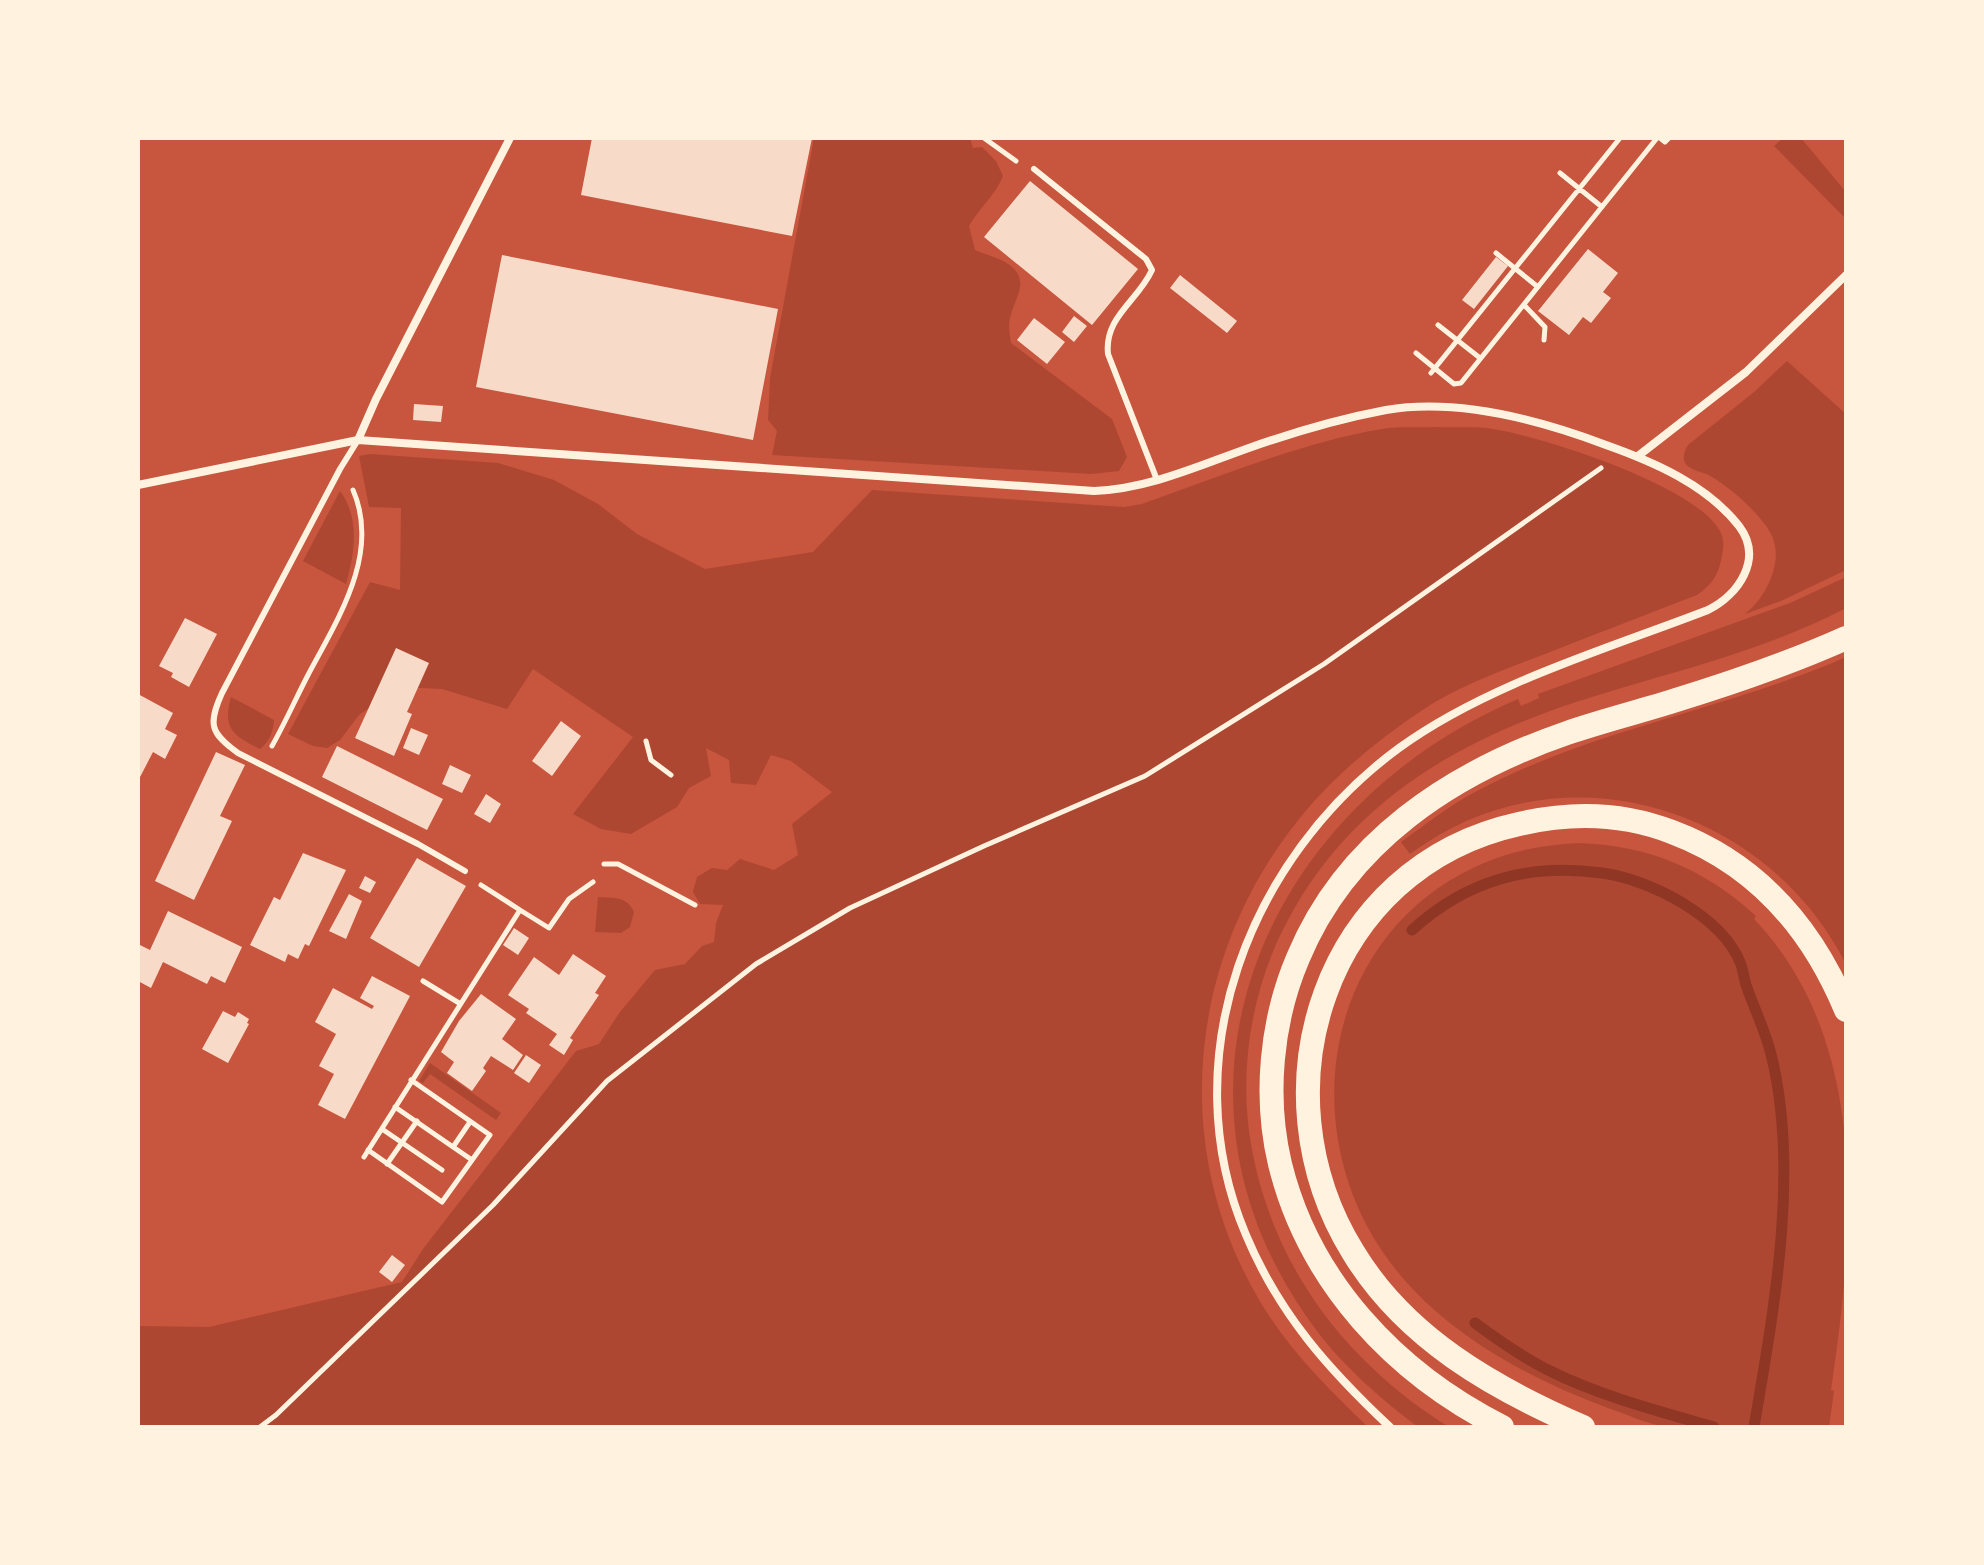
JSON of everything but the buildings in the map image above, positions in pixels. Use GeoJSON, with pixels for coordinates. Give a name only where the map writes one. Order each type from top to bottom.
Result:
{"type":"FeatureCollection","features":[{"type":"Feature","properties":{"kind":"highway"},"geometry":{"type":"LineString","coordinates":[[1502,1427],[1435,1386],[1378,1339],[1329,1280],[1297,1218],[1278,1154],[1272,1097],[1281,1008],[1301,951],[1327,901],[1366,852],[1416,809],[1472,774],[1546,741],[1753,676],[1846,638]]}},
{"type":"Feature","properties":{"kind":"highway"},"geometry":{"type":"LineString","coordinates":[[1583,1427],[1475,1373],[1422,1334],[1373,1281],[1339,1228],[1315,1167],[1309,1124],[1307,1069],[1321,1004],[1349,944],[1367,917],[1390,892],[1414,871],[1453,848],[1504,827],[1536,820],[1600,816],[1634,821],[1681,835],[1726,858],[1753,877],[1789,913],[1812,943],[1846,1010]]}},
{"type":"Feature","properties":{"kind":"street"},"geometry":{"type":"LineString","coordinates":[[358,440],[510,138]]}},
{"type":"Feature","properties":{"kind":"street"},"geometry":{"type":"LineString","coordinates":[[1638,456],[1746,372],[1846,275]]}},
{"type":"Feature","properties":{"kind":"street"},"geometry":{"type":"LineString","coordinates":[[138,485],[358,440],[1094,491],[1121,490],[1288,435],[1388,410],[1428,408],[1514,417],[1570,431],[1638,456],[1712,498],[1743,532],[1748,545],[1743,581],[1722,603],[1471,704],[1397,749],[1338,802],[1311,832],[1285,868],[1251,934],[1229,998],[1219,1056],[1217,1121],[1225,1172],[1246,1235],[1279,1299],[1298,1328],[1341,1380],[1390,1427]]}},
{"type":"Feature","properties":{"kind":"lane"},"geometry":{"type":"LineString","coordinates":[[1034,169],[1146,259],[1152,270],[1147,281],[1111,324],[1106,340],[1108,354],[1157,480]]}},
{"type":"Feature","properties":{"kind":"lane"},"geometry":{"type":"LineString","coordinates":[[358,440],[222,693],[212,717],[214,731],[224,743],[260,764],[465,871]]}},
{"type":"Feature","properties":{"kind":"path"},"geometry":{"type":"LineString","coordinates":[[984,138],[1034,169]]}},
{"type":"Feature","properties":{"kind":"path"},"geometry":{"type":"LineString","coordinates":[[1433,371],[1620,138]]}},
{"type":"Feature","properties":{"kind":"path"},"geometry":{"type":"LineString","coordinates":[[1416,353],[1433,371],[1458,384],[1659,138],[1665,142],[1669,138]]}},
{"type":"Feature","properties":{"kind":"path"},"geometry":{"type":"LineString","coordinates":[[1560,173],[1602,207]]}},
{"type":"Feature","properties":{"kind":"path"},"geometry":{"type":"LineString","coordinates":[[1496,253],[1538,287]]}},
{"type":"Feature","properties":{"kind":"path"},"geometry":{"type":"LineString","coordinates":[[1524,305],[1545,327],[1544,340]]}},
{"type":"Feature","properties":{"kind":"path"},"geometry":{"type":"LineString","coordinates":[[1438,325],[1480,358]]}},
{"type":"Feature","properties":{"kind":"path"},"geometry":{"type":"LineString","coordinates":[[260,1427],[493,1205],[607,1081],[756,964],[850,908],[1145,776],[1324,664],[1601,468],[1638,456]]}},
{"type":"Feature","properties":{"kind":"path"},"geometry":{"type":"LineString","coordinates":[[260,764],[347,601],[356,574],[361,542],[359,503],[340,469]]}},
{"type":"Feature","properties":{"kind":"path"},"geometry":{"type":"LineString","coordinates":[[646,741],[651,760],[671,775]]}},
{"type":"Feature","properties":{"kind":"path"},"geometry":{"type":"LineString","coordinates":[[604,864],[618,864],[695,905]]}},
{"type":"Feature","properties":{"kind":"path"},"geometry":{"type":"LineString","coordinates":[[476,882],[549,928],[569,899],[593,882]]}},
{"type":"Feature","properties":{"kind":"path"},"geometry":{"type":"LineString","coordinates":[[364,1157],[520,910]]}},
{"type":"Feature","properties":{"kind":"path"},"geometry":{"type":"LineString","coordinates":[[423,981],[459,1003]]}},
{"type":"Feature","properties":{"kind":"path"},"geometry":{"type":"LineString","coordinates":[[368,1150],[442,1202],[490,1135],[411,1080]]}},
{"type":"Feature","properties":{"kind":"path"},"geometry":{"type":"LineString","coordinates":[[395,1107],[472,1160]]}},
{"type":"Feature","properties":{"kind":"path"},"geometry":{"type":"LineString","coordinates":[[387,1164],[417,1121]]}},
{"type":"Feature","properties":{"kind":"path"},"geometry":{"type":"LineString","coordinates":[[453,1147],[470,1122]]}},
{"type":"Feature","properties":{"kind":"path"},"geometry":{"type":"LineString","coordinates":[[382,1129],[442,1170]]}},
{"type":"Feature","properties":{"kind":"shaded area"},"geometry":{"type":"Polygon","coordinates":[[[814,138],[970,138],[973,148],[982,147],[996,161],[1003,176],[969,226],[975,250],[1005,262],[1018,275],[1020,288],[1009,321],[1011,343],[1112,419],[1127,457],[1119,471],[1091,474],[772,455],[777,431],[768,420],[770,378],[814,138]]]}},
{"type":"Feature","properties":{"kind":"shaded area"},"geometry":{"type":"Polygon","coordinates":[[[1783,138],[1801,138],[1846,192],[1846,219],[1774,146],[1783,138]]]}},
{"type":"Feature","properties":{"kind":"shaded area"},"geometry":{"type":"Polygon","coordinates":[[[1787,361],[1846,414],[1846,570],[1781,601],[1745,614],[1760,598],[1775,566],[1776,554],[1770,532],[1759,517],[1728,488],[1687,466],[1684,456],[1688,445],[1787,361]]]}},
{"type":"Feature","properties":{"kind":"shaded area"},"geometry":{"type":"Polygon","coordinates":[[[1486,428],[1516,434],[1616,466],[1681,497],[1705,514],[1720,531],[1723,546],[1714,578],[1697,595],[1468,685],[1438,700],[1378,742],[1309,807],[1269,861],[1238,920],[1216,981],[1204,1045],[1202,1110],[1210,1174],[1229,1237],[1269,1316],[1308,1367],[1368,1427],[138,1427],[138,1326],[209,1327],[402,1282],[423,1249],[576,1051],[599,1044],[620,1012],[655,970],[685,964],[702,946],[714,942],[716,923],[723,905],[700,904],[693,892],[697,877],[712,868],[727,870],[740,859],[774,870],[798,855],[792,824],[832,792],[791,761],[771,755],[756,785],[731,783],[729,760],[706,748],[711,776],[689,788],[677,807],[631,834],[601,829],[573,814],[633,737],[533,669],[507,709],[442,689],[398,687],[359,715],[340,740],[327,748],[313,746],[288,734],[370,582],[400,590],[401,508],[369,507],[359,456],[370,454],[498,463],[554,480],[598,504],[637,534],[705,569],[813,552],[872,490],[1124,507],[1142,504],[1261,461],[1351,435],[1382,429],[1486,428]]]}},
{"type":"Feature","properties":{"kind":"shaded area"},"geometry":{"type":"Polygon","coordinates":[[[340,491],[351,512],[354,536],[346,584],[303,561],[340,491]]]}},
{"type":"Feature","properties":{"kind":"shaded area"},"geometry":{"type":"Polygon","coordinates":[[[1846,577],[1846,608],[1816,623],[1721,658],[1545,713],[1500,731],[1416,778],[1379,807],[1345,840],[1314,877],[1288,920],[1265,972],[1251,1029],[1248,1058],[1247,1116],[1261,1189],[1276,1231],[1295,1270],[1319,1307],[1377,1373],[1449,1427],[1418,1427],[1364,1382],[1317,1331],[1264,1241],[1237,1148],[1235,1056],[1255,967],[1295,885],[1354,811],[1429,748],[1518,699],[1521,706],[1539,698],[1538,694],[1790,603],[1846,577]]]}},
{"type":"Feature","properties":{"kind":"shaded area"},"geometry":{"type":"Polygon","coordinates":[[[1846,657],[1846,964],[1810,909],[1765,864],[1711,830],[1653,807],[1592,798],[1529,802],[1468,820],[1410,854],[1401,842],[1457,802],[1521,770],[1613,735],[1754,692],[1846,657]]]}},
{"type":"Feature","properties":{"kind":"shaded area"},"geometry":{"type":"Polygon","coordinates":[[[231,697],[274,720],[270,736],[260,749],[232,730],[228,717],[231,697]]]}},
{"type":"Feature","properties":{"kind":"shaded area"},"geometry":{"type":"Polygon","coordinates":[[[1578,843],[1652,855],[1696,873],[1737,899],[1756,916],[1754,919],[1792,968],[1819,1023],[1836,1081],[1845,1142],[1848,1205],[1829,1427],[1666,1427],[1573,1394],[1503,1359],[1440,1315],[1388,1259],[1367,1226],[1346,1174],[1335,1120],[1336,1066],[1346,1015],[1367,966],[1398,924],[1439,888],[1500,857],[1533,848],[1578,843]]]}},
{"type":"Feature","properties":{"kind":"shaded area"},"geometry":{"type":"Polygon","coordinates":[[[598,897],[628,903],[634,912],[630,927],[621,933],[595,932],[598,897]]]}},
{"type":"Feature","properties":{"kind":"shaded area"},"geometry":{"type":"Polygon","coordinates":[[[430,1063],[501,1113],[496,1120],[430,1074],[423,1083],[419,1081],[430,1063]]]}},
{"type":"Feature","properties":{"kind":"waterway"},"geometry":{"type":"LineString","coordinates":[[1412,930],[1433,913],[1477,887],[1524,873],[1575,871],[1621,877],[1661,892],[1700,915],[1731,945],[1741,965],[1771,1054],[1783,1145],[1781,1240],[1754,1427]]}},
{"type":"Feature","properties":{"kind":"waterway"},"geometry":{"type":"LineString","coordinates":[[1475,1323],[1529,1360],[1588,1388],[1714,1427]]}}]}
